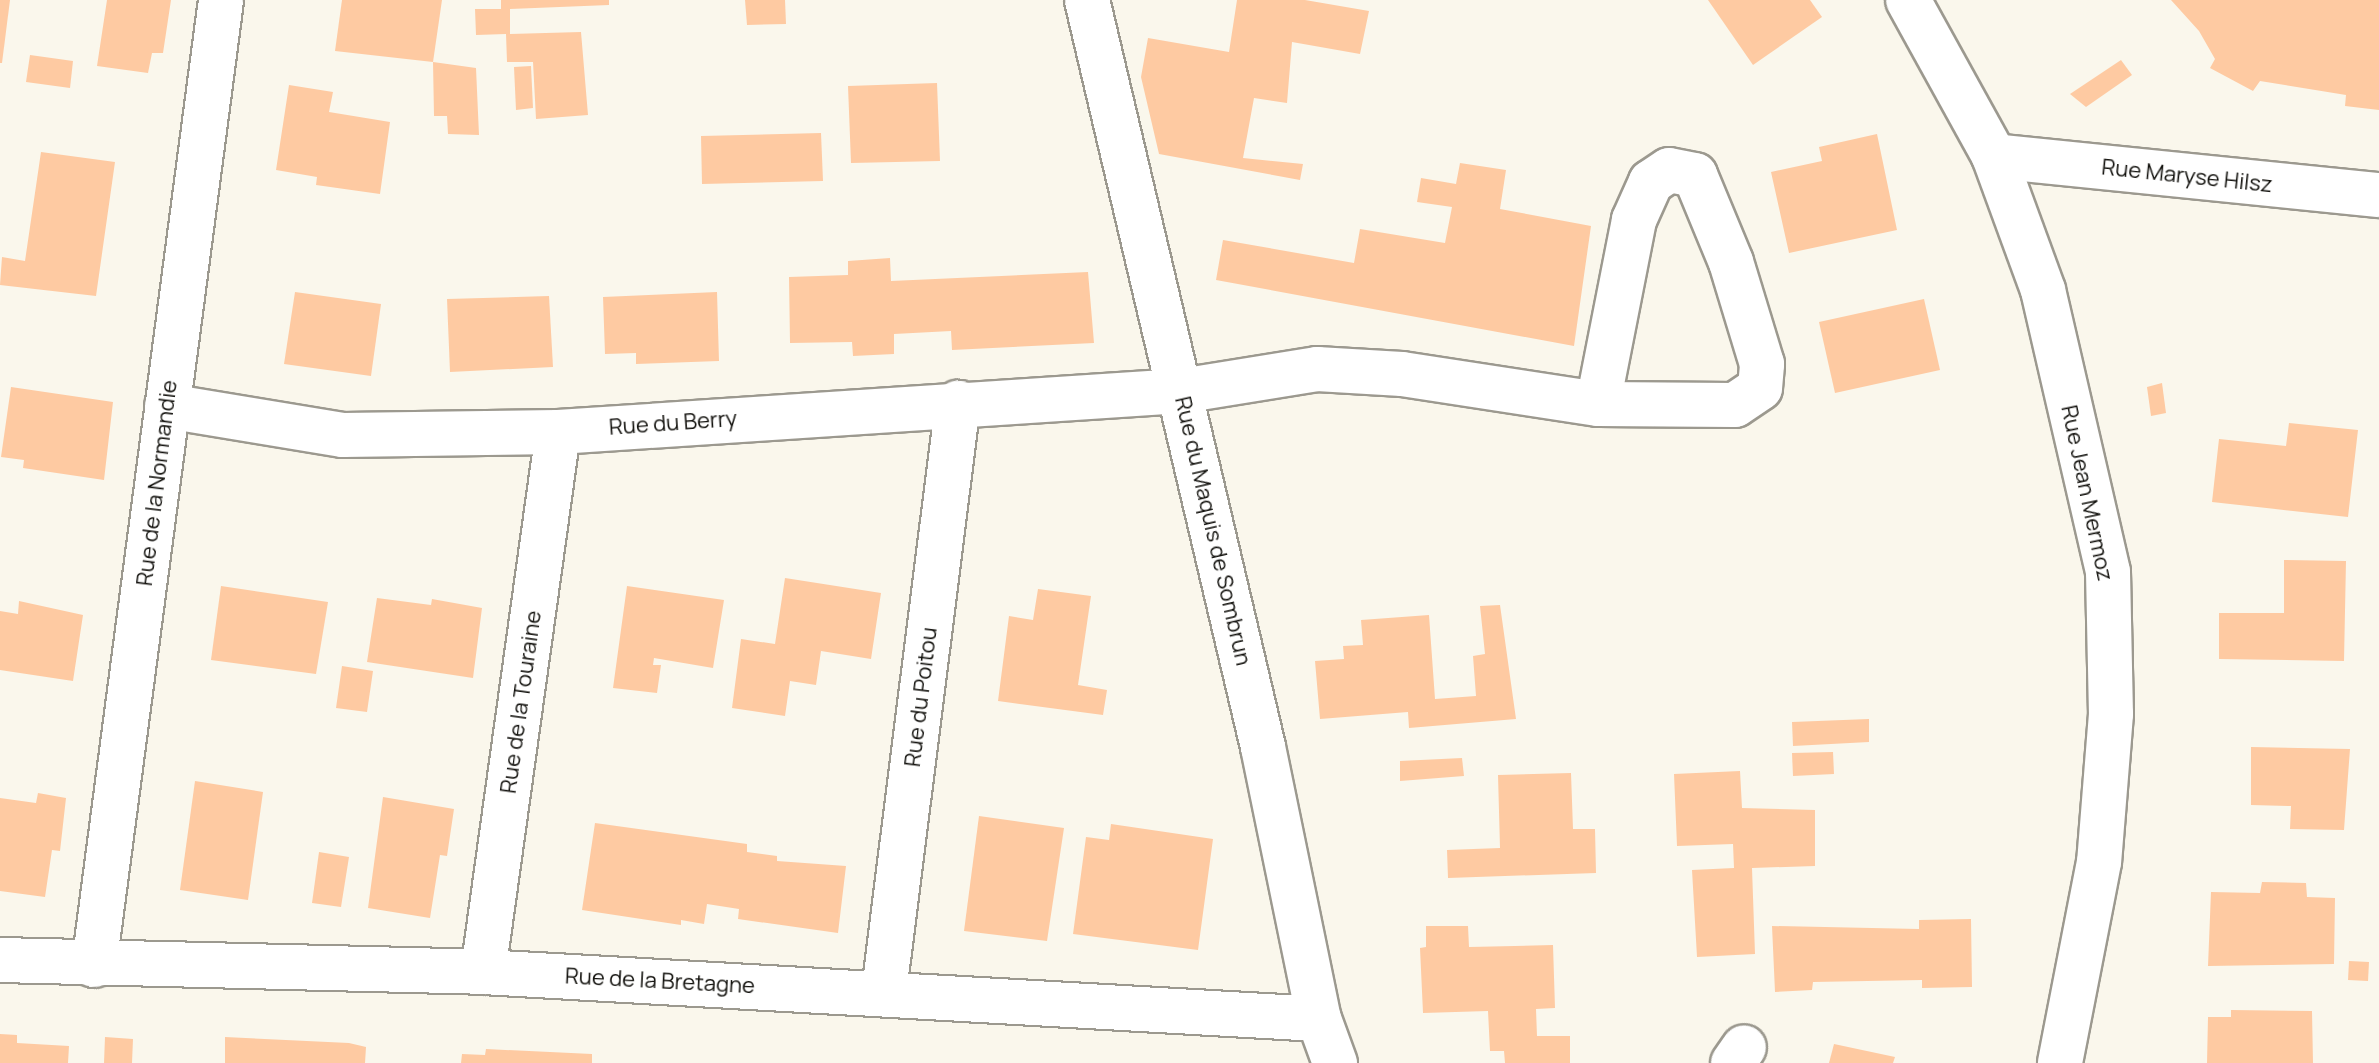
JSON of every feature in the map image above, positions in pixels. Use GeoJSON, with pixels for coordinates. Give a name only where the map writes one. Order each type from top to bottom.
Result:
{"type":"FeatureCollection","features":[{"type":"Feature","properties":{"kind":"street","name":"Rue de la Normandie"},"geometry":{"type":"LineString","coordinates":[[94,965],[221,0]]}},
{"type":"Feature","properties":{"kind":"street","name":"Rue du Maquis de Sombrun"},"geometry":{"type":"LineString","coordinates":[[1087,0],[1181,391],[1319,1019],[1335,1063]]}},
{"type":"Feature","properties":{"kind":"street","name":"Rue Jean Mermoz"},"geometry":{"type":"LineString","coordinates":[[1908,0],[1994,156],[2043,290],[2108,572],[2111,714],[2099,862],[2060,1063]]}},
{"type":"Feature","properties":{"kind":"street","name":"Rue Maryse Hilsz"},"geometry":{"type":"LineString","coordinates":[[1994,156],[2379,195]]}},
{"type":"Feature","properties":{"kind":"street","name":"Rue du Berry"},"geometry":{"type":"LineString","coordinates":[[167,406],[343,435],[558,432],[958,403],[1181,391],[1317,369],[1402,374],[1598,404],[1735,405],[1760,388],[1762,364],[1736,276],[1695,175],[1669,170],[1651,182],[1634,220],[1598,404]]}},
{"type":"Feature","properties":{"kind":"street","name":"Rue du Poitou"},"geometry":{"type":"LineString","coordinates":[[884,991],[958,403]]}},
{"type":"Feature","properties":{"kind":"street","name":"Rue de la Touraine"},"geometry":{"type":"LineString","coordinates":[[483,972],[558,432]]}},
{"type":"Feature","properties":{"kind":"street","name":"Rue de la Bretagne"},"geometry":{"type":"LineString","coordinates":[[0,960],[94,965],[483,972],[884,991],[1319,1019]]}},
{"type":"Feature","properties":{"kind":"building"},"geometry":{"type":"Polygon","coordinates":[[[0,0],[10,0],[2,63],[0,63],[0,0]]]}},
{"type":"Feature","properties":{"kind":"building"},"geometry":{"type":"Polygon","coordinates":[[[107,0],[171,0],[163,53],[152,53],[148,73],[97,66],[107,0]]]}},
{"type":"Feature","properties":{"kind":"building"},"geometry":{"type":"Polygon","coordinates":[[[342,0],[442,0],[433,62],[335,51],[342,0]]]}},
{"type":"Feature","properties":{"kind":"building"},"geometry":{"type":"Polygon","coordinates":[[[501,0],[609,0],[609,5],[510,9],[510,34],[581,32],[588,115],[536,119],[533,62],[507,62],[506,34],[476,35],[475,9],[501,9],[501,0]]]}},
{"type":"Feature","properties":{"kind":"building"},"geometry":{"type":"Polygon","coordinates":[[[745,0],[785,0],[786,24],[747,25],[745,0]]]}},
{"type":"Feature","properties":{"kind":"building"},"geometry":{"type":"Polygon","coordinates":[[[1237,0],[1305,0],[1369,11],[1360,54],[1292,42],[1287,103],[1254,98],[1243,158],[1303,164],[1300,180],[1159,154],[1141,77],[1148,38],[1229,52],[1237,0]]]}},
{"type":"Feature","properties":{"kind":"building"},"geometry":{"type":"Polygon","coordinates":[[[1708,0],[1810,0],[1822,17],[1753,65],[1708,0]]]}},
{"type":"Feature","properties":{"kind":"building"},"geometry":{"type":"Polygon","coordinates":[[[2171,0],[2379,0],[2379,110],[2345,106],[2346,95],[2260,81],[2253,91],[2210,68],[2215,59],[2199,31],[2171,0]]]}},
{"type":"Feature","properties":{"kind":"building"},"geometry":{"type":"Polygon","coordinates":[[[30,55],[73,61],[70,88],[26,82],[30,55]]]}},
{"type":"Feature","properties":{"kind":"building"},"geometry":{"type":"Polygon","coordinates":[[[2121,60],[2132,75],[2086,107],[2070,94],[2121,60]]]}},
{"type":"Feature","properties":{"kind":"building"},"geometry":{"type":"Polygon","coordinates":[[[433,62],[476,68],[479,135],[448,134],[447,116],[434,116],[433,62]]]}},
{"type":"Feature","properties":{"kind":"building"},"geometry":{"type":"Polygon","coordinates":[[[531,66],[533,108],[516,110],[514,67],[531,66]]]}},
{"type":"Feature","properties":{"kind":"building"},"geometry":{"type":"Polygon","coordinates":[[[937,83],[940,161],[851,163],[848,86],[937,83]]]}},
{"type":"Feature","properties":{"kind":"building"},"geometry":{"type":"Polygon","coordinates":[[[289,85],[333,92],[329,112],[390,122],[380,194],[316,185],[317,177],[276,170],[289,85]]]}},
{"type":"Feature","properties":{"kind":"building"},"geometry":{"type":"Polygon","coordinates":[[[821,133],[823,181],[702,184],[701,136],[821,133]]]}},
{"type":"Feature","properties":{"kind":"building"},"geometry":{"type":"Polygon","coordinates":[[[1877,134],[1897,230],[1789,253],[1771,172],[1822,161],[1819,147],[1877,134]]]}},
{"type":"Feature","properties":{"kind":"building"},"geometry":{"type":"Polygon","coordinates":[[[41,152],[115,162],[96,296],[0,285],[2,257],[25,261],[41,152]]]}},
{"type":"Feature","properties":{"kind":"building"},"geometry":{"type":"Polygon","coordinates":[[[1460,163],[1506,170],[1500,209],[1591,226],[1574,346],[1216,280],[1223,240],[1354,263],[1360,229],[1445,243],[1452,207],[1417,202],[1421,178],[1456,184],[1460,163]]]}},
{"type":"Feature","properties":{"kind":"building"},"geometry":{"type":"Polygon","coordinates":[[[890,258],[891,281],[1088,272],[1094,343],[952,350],[951,331],[894,334],[894,354],[853,356],[852,342],[790,343],[789,277],[848,275],[848,261],[890,258]]]}},
{"type":"Feature","properties":{"kind":"building"},"geometry":{"type":"Polygon","coordinates":[[[295,292],[381,304],[371,376],[284,364],[295,292]]]}},
{"type":"Feature","properties":{"kind":"building"},"geometry":{"type":"Polygon","coordinates":[[[717,292],[719,361],[636,364],[636,353],[605,354],[603,297],[717,292]]]}},
{"type":"Feature","properties":{"kind":"building"},"geometry":{"type":"Polygon","coordinates":[[[549,296],[553,367],[450,372],[447,299],[549,296]]]}},
{"type":"Feature","properties":{"kind":"building"},"geometry":{"type":"Polygon","coordinates":[[[1924,299],[1940,370],[1835,393],[1819,322],[1924,299]]]}},
{"type":"Feature","properties":{"kind":"building"},"geometry":{"type":"Polygon","coordinates":[[[2162,383],[2166,413],[2151,416],[2147,387],[2162,383]]]}},
{"type":"Feature","properties":{"kind":"building"},"geometry":{"type":"Polygon","coordinates":[[[11,387],[113,402],[104,480],[23,468],[24,460],[1,457],[11,387]]]}},
{"type":"Feature","properties":{"kind":"building"},"geometry":{"type":"Polygon","coordinates":[[[2289,423],[2358,430],[2348,517],[2212,502],[2219,439],[2286,446],[2289,423]]]}},
{"type":"Feature","properties":{"kind":"building"},"geometry":{"type":"Polygon","coordinates":[[[2284,560],[2346,561],[2344,661],[2219,659],[2219,613],[2284,613],[2284,560]]]}},
{"type":"Feature","properties":{"kind":"building"},"geometry":{"type":"Polygon","coordinates":[[[785,578],[881,593],[871,659],[821,651],[816,685],[790,681],[785,716],[732,708],[741,639],[775,644],[785,578]]]}},
{"type":"Feature","properties":{"kind":"building"},"geometry":{"type":"Polygon","coordinates":[[[221,586],[328,602],[316,674],[211,660],[221,586]]]}},
{"type":"Feature","properties":{"kind":"building"},"geometry":{"type":"Polygon","coordinates":[[[627,586],[724,600],[713,668],[654,658],[653,665],[661,665],[657,693],[613,688],[627,586]]]}},
{"type":"Feature","properties":{"kind":"building"},"geometry":{"type":"Polygon","coordinates":[[[1038,589],[1091,596],[1078,685],[1107,690],[1103,715],[998,701],[1009,616],[1033,620],[1038,589]]]}},
{"type":"Feature","properties":{"kind":"building"},"geometry":{"type":"Polygon","coordinates":[[[377,598],[431,605],[432,599],[482,608],[473,678],[367,662],[377,598]]]}},
{"type":"Feature","properties":{"kind":"building"},"geometry":{"type":"Polygon","coordinates":[[[19,601],[83,615],[73,681],[0,670],[0,611],[18,614],[19,601]]]}},
{"type":"Feature","properties":{"kind":"building"},"geometry":{"type":"Polygon","coordinates":[[[1500,605],[1516,719],[1409,728],[1408,712],[1320,719],[1315,661],[1344,659],[1343,646],[1363,645],[1361,620],[1429,615],[1435,699],[1476,696],[1473,656],[1485,654],[1480,606],[1500,605]]]}},
{"type":"Feature","properties":{"kind":"building"},"geometry":{"type":"Polygon","coordinates":[[[342,666],[373,671],[367,712],[336,708],[342,666]]]}},
{"type":"Feature","properties":{"kind":"building"},"geometry":{"type":"Polygon","coordinates":[[[1869,719],[1869,742],[1793,746],[1792,722],[1869,719]]]}},
{"type":"Feature","properties":{"kind":"building"},"geometry":{"type":"Polygon","coordinates":[[[2251,747],[2350,749],[2344,830],[2290,829],[2291,806],[2251,805],[2251,747]]]}},
{"type":"Feature","properties":{"kind":"building"},"geometry":{"type":"Polygon","coordinates":[[[1833,752],[1834,774],[1793,776],[1792,753],[1833,752]]]}},
{"type":"Feature","properties":{"kind":"building"},"geometry":{"type":"Polygon","coordinates":[[[1462,758],[1464,776],[1400,781],[1400,761],[1462,758]]]}},
{"type":"Feature","properties":{"kind":"building"},"geometry":{"type":"Polygon","coordinates":[[[1740,771],[1742,808],[1815,810],[1815,866],[1752,868],[1755,954],[1697,957],[1692,870],[1734,868],[1733,844],[1677,846],[1674,774],[1740,771]]]}},
{"type":"Feature","properties":{"kind":"building"},"geometry":{"type":"Polygon","coordinates":[[[1571,773],[1573,829],[1595,829],[1596,873],[1448,878],[1447,850],[1500,848],[1498,775],[1571,773]]]}},
{"type":"Feature","properties":{"kind":"building"},"geometry":{"type":"Polygon","coordinates":[[[195,781],[263,792],[248,900],[180,890],[195,781]]]}},
{"type":"Feature","properties":{"kind":"building"},"geometry":{"type":"Polygon","coordinates":[[[38,793],[66,798],[60,851],[52,850],[45,897],[0,891],[0,798],[36,803],[38,793]]]}},
{"type":"Feature","properties":{"kind":"building"},"geometry":{"type":"Polygon","coordinates":[[[383,797],[454,809],[447,856],[440,855],[430,918],[368,908],[383,797]]]}},
{"type":"Feature","properties":{"kind":"building"},"geometry":{"type":"Polygon","coordinates":[[[979,816],[1064,828],[1047,941],[964,931],[979,816]]]}},
{"type":"Feature","properties":{"kind":"building"},"geometry":{"type":"Polygon","coordinates":[[[595,823],[747,844],[747,852],[777,856],[777,861],[846,866],[838,933],[738,919],[739,909],[707,904],[704,924],[681,920],[681,925],[582,910],[595,823]]]}},
{"type":"Feature","properties":{"kind":"building"},"geometry":{"type":"Polygon","coordinates":[[[1111,824],[1213,839],[1198,950],[1073,934],[1086,837],[1109,840],[1111,824]]]}},
{"type":"Feature","properties":{"kind":"building"},"geometry":{"type":"Polygon","coordinates":[[[319,852],[349,857],[341,907],[312,903],[319,852]]]}},
{"type":"Feature","properties":{"kind":"building"},"geometry":{"type":"Polygon","coordinates":[[[2262,882],[2306,883],[2307,897],[2335,898],[2334,964],[2208,966],[2211,892],[2260,893],[2262,882]]]}},
{"type":"Feature","properties":{"kind":"building"},"geometry":{"type":"Polygon","coordinates":[[[1971,919],[1972,987],[1922,988],[1922,980],[1813,982],[1812,990],[1775,992],[1772,926],[1919,929],[1919,920],[1971,919]]]}},
{"type":"Feature","properties":{"kind":"building"},"geometry":{"type":"Polygon","coordinates":[[[1426,926],[1468,926],[1469,947],[1553,945],[1555,1008],[1536,1009],[1537,1036],[1570,1036],[1570,1063],[1505,1063],[1504,1051],[1490,1051],[1488,1011],[1423,1013],[1420,948],[1426,947],[1426,926]]]}},
{"type":"Feature","properties":{"kind":"building"},"geometry":{"type":"Polygon","coordinates":[[[2349,961],[2369,962],[2368,981],[2348,980],[2349,961]]]}},
{"type":"Feature","properties":{"kind":"building"},"geometry":{"type":"Polygon","coordinates":[[[2231,1010],[2312,1011],[2313,1063],[2207,1063],[2208,1017],[2231,1017],[2231,1010]]]}},
{"type":"Feature","properties":{"kind":"building"},"geometry":{"type":"Polygon","coordinates":[[[0,1034],[17,1035],[17,1043],[69,1046],[68,1063],[0,1063],[0,1034]]]}},
{"type":"Feature","properties":{"kind":"building"},"geometry":{"type":"Polygon","coordinates":[[[105,1037],[133,1039],[132,1063],[104,1063],[105,1037]]]}},
{"type":"Feature","properties":{"kind":"building"},"geometry":{"type":"Polygon","coordinates":[[[225,1037],[349,1043],[366,1047],[365,1063],[225,1063],[225,1037]]]}},
{"type":"Feature","properties":{"kind":"building"},"geometry":{"type":"Polygon","coordinates":[[[1834,1044],[1895,1057],[1893,1063],[1829,1063],[1834,1044]]]}},
{"type":"Feature","properties":{"kind":"building"},"geometry":{"type":"Polygon","coordinates":[[[486,1049],[592,1054],[592,1063],[461,1063],[462,1054],[485,1055],[486,1049]]]}}]}
